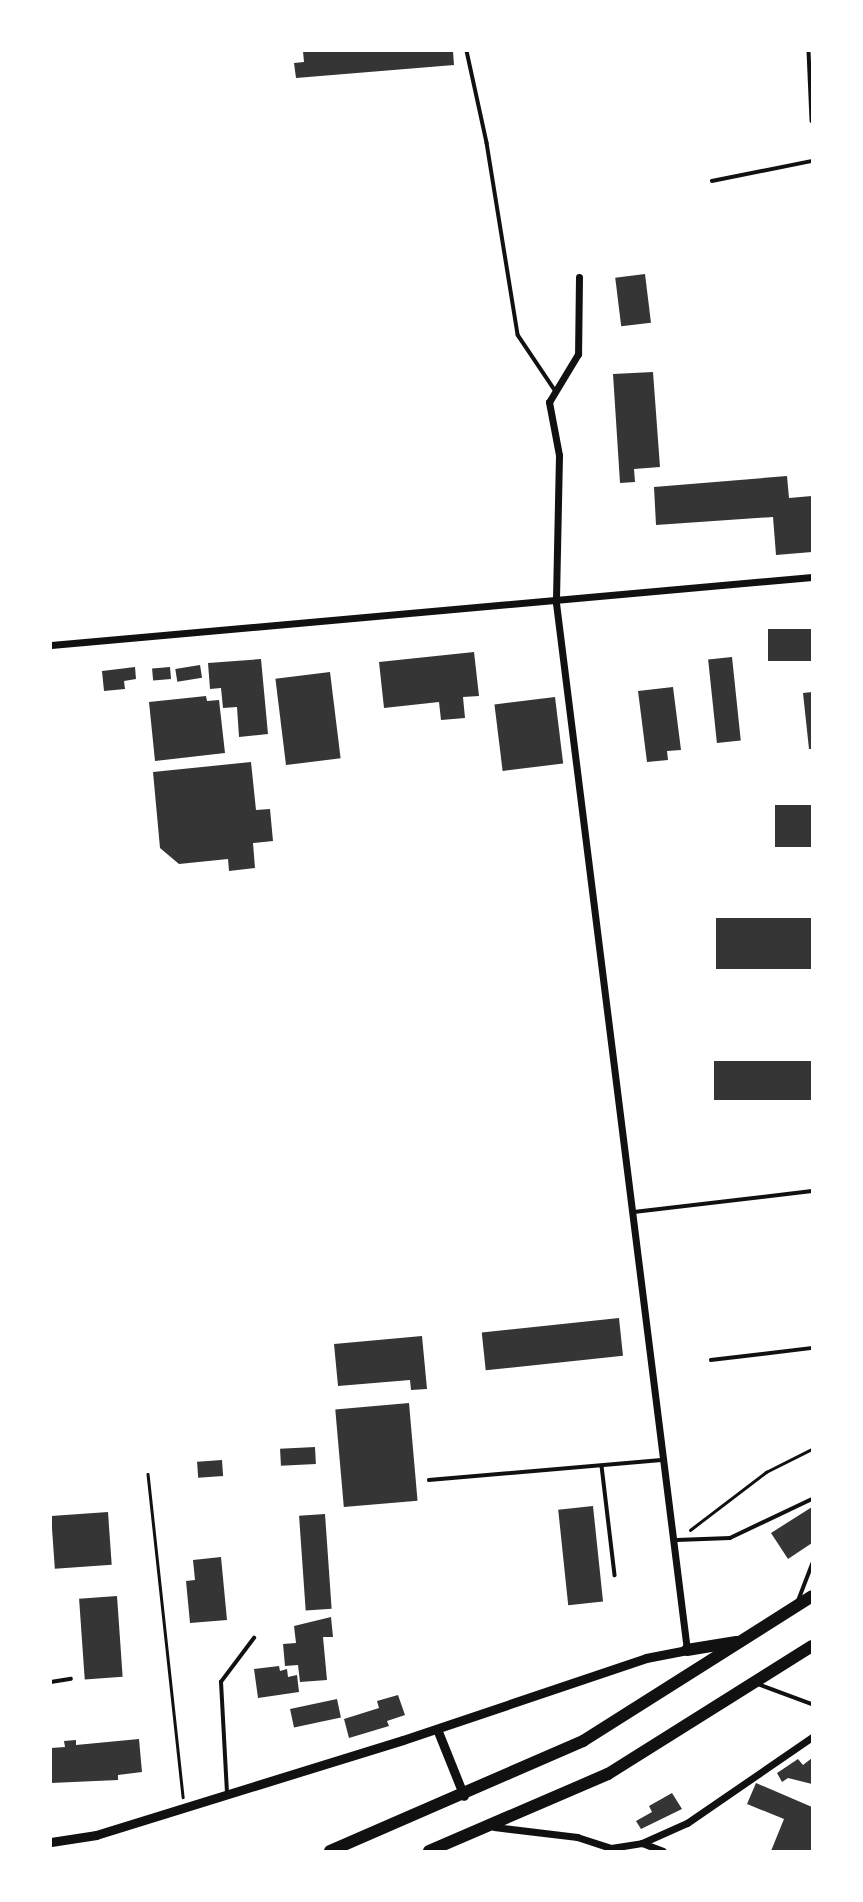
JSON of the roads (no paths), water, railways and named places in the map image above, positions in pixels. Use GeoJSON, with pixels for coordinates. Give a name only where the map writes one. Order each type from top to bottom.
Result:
{"type":"FeatureCollection","features":[{"type":"Feature","properties":{"kind":"highway"},"geometry":{"type":"LineString","coordinates":[[330,1851],[464,1796],[583,1741],[812,1596]]}},
{"type":"Feature","properties":{"kind":"highway"},"geometry":{"type":"LineString","coordinates":[[687,1650],[743,1641]]}},
{"type":"Feature","properties":{"kind":"highway"},"geometry":{"type":"LineString","coordinates":[[429,1851],[494,1827],[608,1773],[812,1646]]}},
{"type":"Feature","properties":{"kind":"street"},"geometry":{"type":"LineString","coordinates":[[51,1842],[96,1835],[437,1728],[646,1658],[687,1650],[677,1540],[556,603],[559,455],[550,402],[579,354],[579,278]]}},
{"type":"Feature","properties":{"kind":"street"},"geometry":{"type":"LineString","coordinates":[[51,645],[556,603],[812,577]]}},
{"type":"Feature","properties":{"kind":"street"},"geometry":{"type":"LineString","coordinates":[[437,1728],[464,1796]]}},
{"type":"Feature","properties":{"kind":"street"},"geometry":{"type":"LineString","coordinates":[[494,1827],[577,1837],[611,1848],[642,1843],[687,1823],[812,1737]]}},
{"type":"Feature","properties":{"kind":"street"},"geometry":{"type":"LineString","coordinates":[[642,1843],[663,1851]]}},
{"type":"Feature","properties":{"kind":"lane"},"geometry":{"type":"LineString","coordinates":[[467,51],[487,142],[518,335],[555,390]]}},
{"type":"Feature","properties":{"kind":"lane"},"geometry":{"type":"LineString","coordinates":[[808,51],[812,121]]}},
{"type":"Feature","properties":{"kind":"lane"},"geometry":{"type":"LineString","coordinates":[[712,181],[812,161]]}},
{"type":"Feature","properties":{"kind":"lane"},"geometry":{"type":"LineString","coordinates":[[634,1212],[812,1191]]}},
{"type":"Feature","properties":{"kind":"lane"},"geometry":{"type":"LineString","coordinates":[[711,1360],[812,1348]]}},
{"type":"Feature","properties":{"kind":"lane"},"geometry":{"type":"LineString","coordinates":[[429,1480],[666,1460]]}},
{"type":"Feature","properties":{"kind":"lane"},"geometry":{"type":"LineString","coordinates":[[602,1465],[615,1575]]}},
{"type":"Feature","properties":{"kind":"lane"},"geometry":{"type":"LineString","coordinates":[[677,1540],[730,1538],[812,1499]]}},
{"type":"Feature","properties":{"kind":"lane"},"geometry":{"type":"LineString","coordinates":[[796,1608],[812,1564]]}},
{"type":"Feature","properties":{"kind":"lane"},"geometry":{"type":"LineString","coordinates":[[227,1794],[221,1682],[254,1637]]}},
{"type":"Feature","properties":{"kind":"lane"},"geometry":{"type":"LineString","coordinates":[[51,1682],[71,1679]]}},
{"type":"Feature","properties":{"kind":"lane"},"geometry":{"type":"LineString","coordinates":[[756,1683],[812,1704]]}}]}
